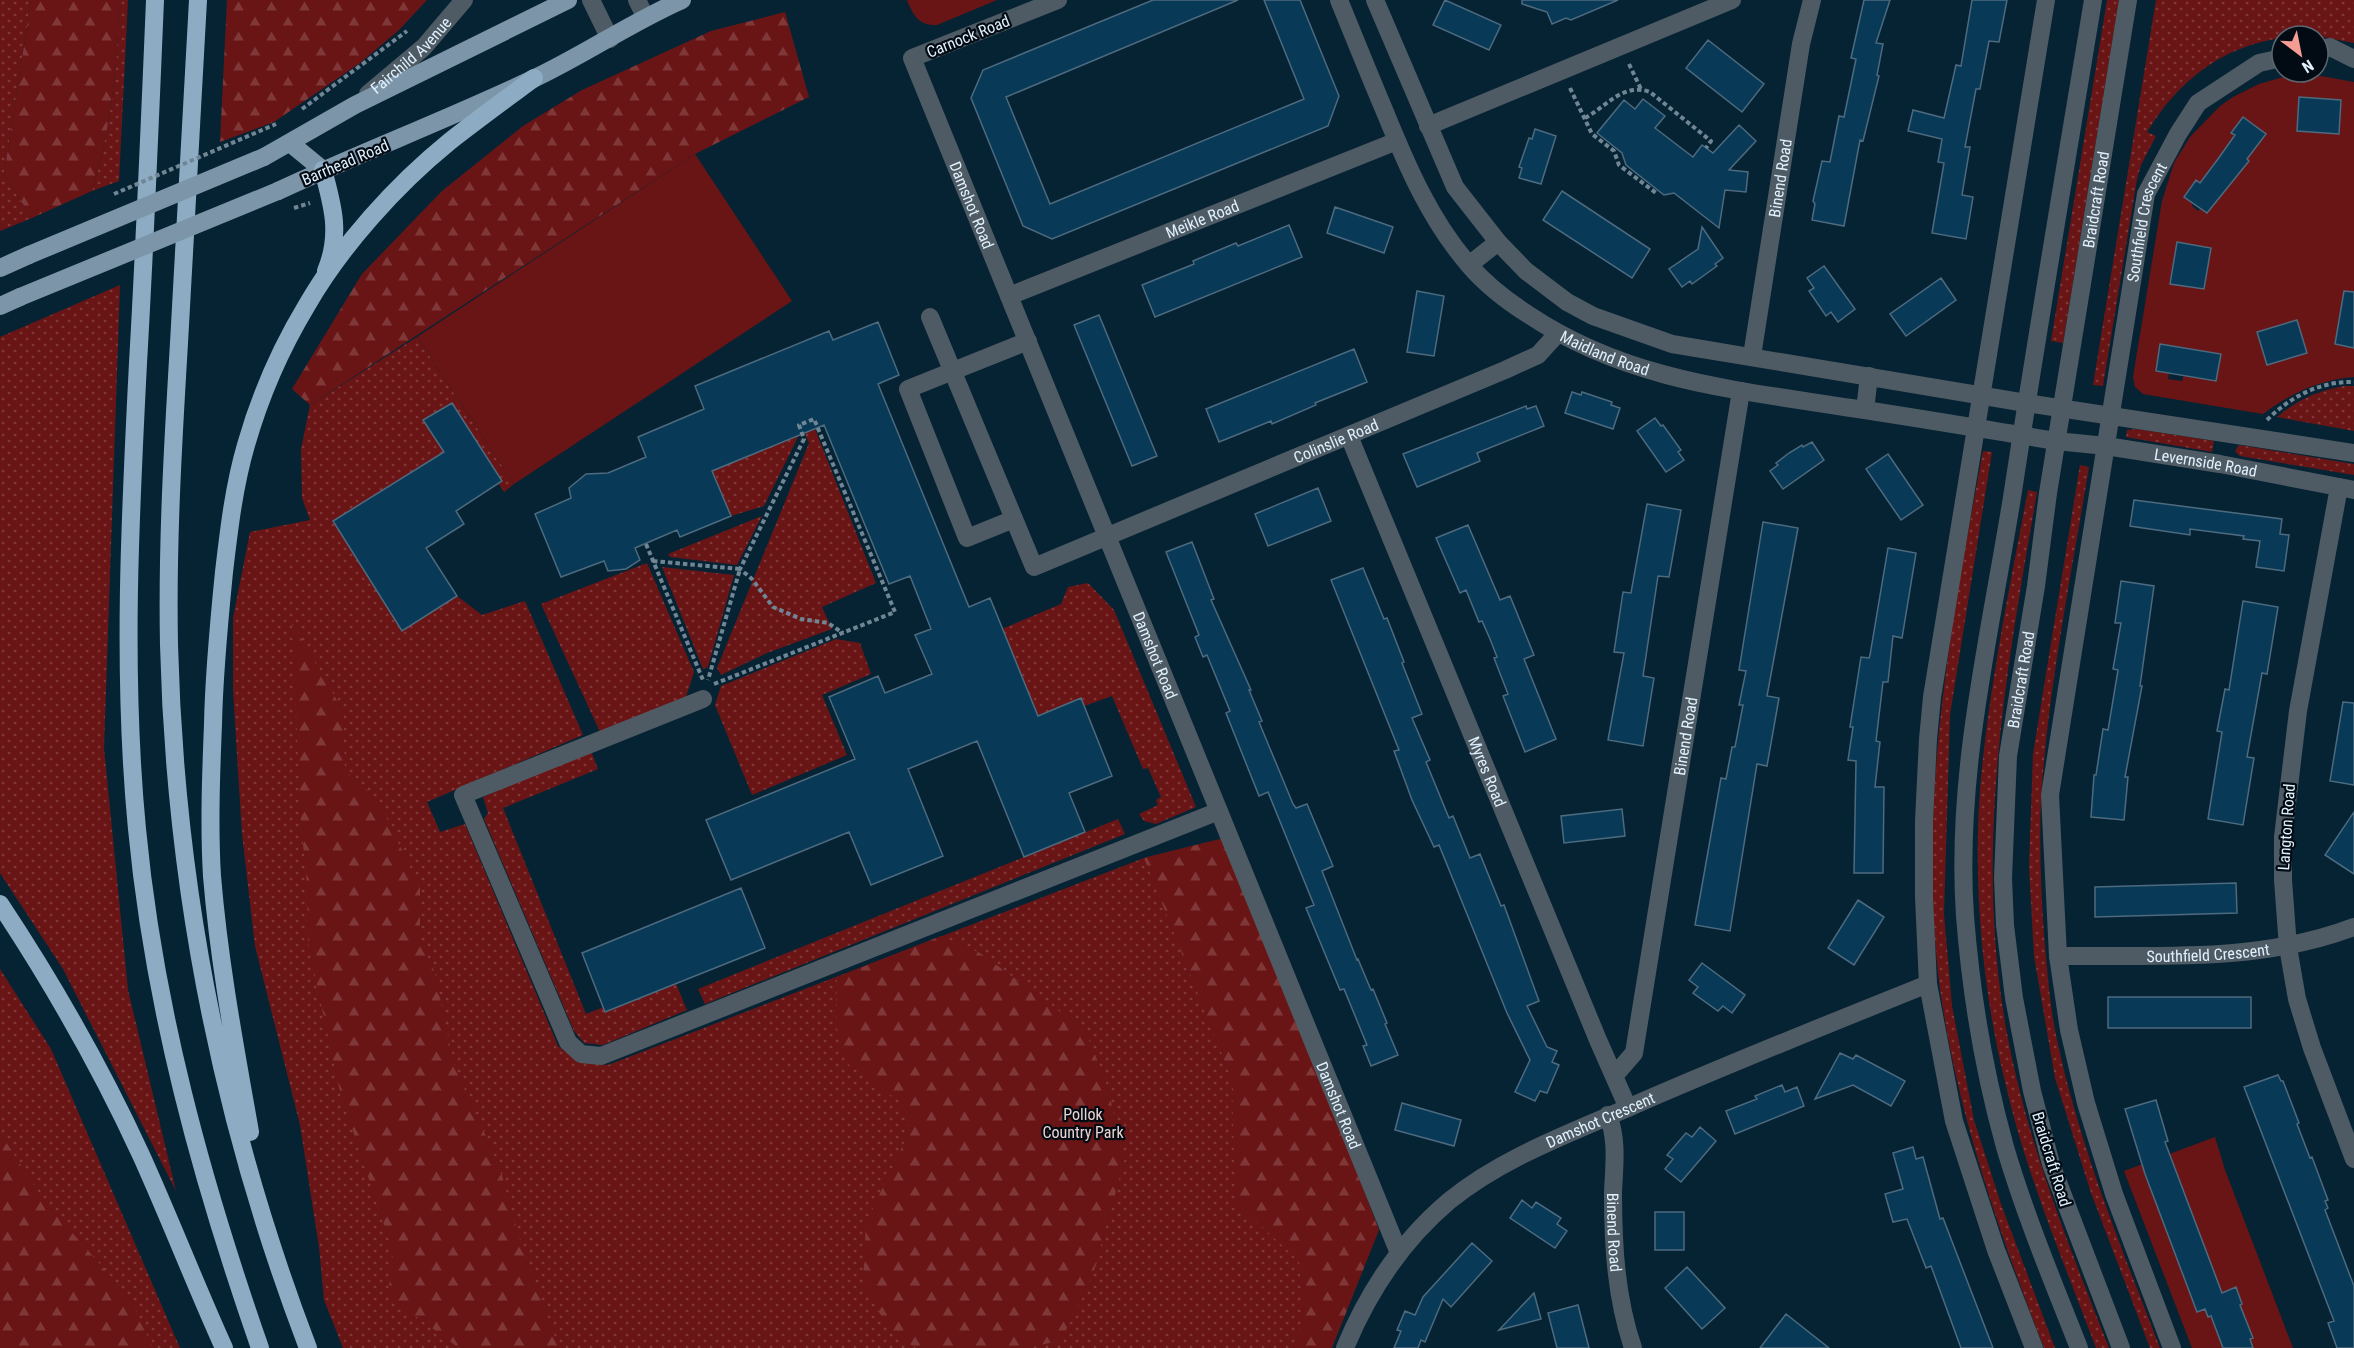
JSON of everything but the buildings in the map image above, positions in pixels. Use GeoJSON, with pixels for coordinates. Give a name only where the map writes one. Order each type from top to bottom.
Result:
{"type":"FeatureCollection","features":[{"type":"Feature","properties":{"kind":"highway"},"geometry":{"type":"LineString","coordinates":[[155,0],[130,536],[129,679],[137,828],[150,938],[178,1075],[217,1223],[260,1348]]}},
{"type":"Feature","properties":{"kind":"highway"},"geometry":{"type":"LineString","coordinates":[[198,0],[172,475],[169,643],[184,863],[204,987],[217,1048],[246,1158],[308,1348]]}},
{"type":"Feature","properties":{"kind":"highway"},"geometry":{"type":"LineString","coordinates":[[308,303],[344,252],[393,194],[448,143],[534,78]]}},
{"type":"Feature","properties":{"kind":"highway"},"geometry":{"type":"LineString","coordinates":[[266,1222],[226,996],[213,885],[210,822],[214,670],[227,542],[246,445],[272,374],[327,268],[334,242],[336,219],[323,170]]}},
{"type":"Feature","properties":{"kind":"highway"},"geometry":{"type":"LineString","coordinates":[[0,904],[48,981],[118,1106],[224,1348]]}},
{"type":"Feature","properties":{"kind":"main road"},"geometry":{"type":"LineString","coordinates":[[0,268],[264,157],[355,105],[568,0]]}},
{"type":"Feature","properties":{"kind":"main road","name":"Barrhead Road"},"geometry":{"type":"LineString","coordinates":[[0,306],[278,191],[534,78],[610,39],[641,8],[682,0]]}},
{"type":"Feature","properties":{"kind":"main road"},"geometry":{"type":"LineString","coordinates":[[290,143],[323,170]]}},
{"type":"Feature","properties":{"kind":"street","name":"Fairchild Avenue"},"geometry":{"type":"LineString","coordinates":[[355,105],[424,47],[464,0]]}},
{"type":"Feature","properties":{"kind":"street"},"geometry":{"type":"LineString","coordinates":[[591,0],[610,39]]}},
{"type":"Feature","properties":{"kind":"street","name":"Carnock Road"},"geometry":{"type":"LineString","coordinates":[[912,58],[1058,0]]}},
{"type":"Feature","properties":{"kind":"street","name":"Maidland Road"},"geometry":{"type":"LineString","coordinates":[[1339,0],[1416,185],[1432,215],[1469,265],[1490,287],[1557,334],[1634,367],[1666,377],[2056,441]]}},
{"type":"Feature","properties":{"kind":"street","name":"Maidland Road"},"geometry":{"type":"LineString","coordinates":[[1375,0],[1455,187],[1498,242],[1526,271],[1567,302],[1628,330],[1672,344],[2062,408]]}},
{"type":"Feature","properties":{"kind":"street"},"geometry":{"type":"LineString","coordinates":[[1428,126],[1732,0]]}},
{"type":"Feature","properties":{"kind":"street","name":"Binend Road"},"geometry":{"type":"LineString","coordinates":[[1752,356],[1801,44],[1812,0]]}},
{"type":"Feature","properties":{"kind":"street"},"geometry":{"type":"LineString","coordinates":[[2034,1348],[1996,1251],[1954,1121],[1928,984],[1924,897],[1924,821],[1932,697],[2046,0]]}},
{"type":"Feature","properties":{"kind":"street"},"geometry":{"type":"LineString","coordinates":[[2079,1348],[2005,1146],[1980,1038],[1965,914],[1967,806],[1974,716],[2093,0]]}},
{"type":"Feature","properties":{"kind":"street","name":"Braidcraft Road"},"geometry":{"type":"LineString","coordinates":[[2121,1348],[2051,1164],[2032,1091],[2014,998],[2005,925],[2003,878],[2008,756],[2036,586],[2056,441],[2128,0]]}},
{"type":"Feature","properties":{"kind":"street"},"geometry":{"type":"LineString","coordinates":[[1354,36],[1384,24]]}},
{"type":"Feature","properties":{"kind":"street"},"geometry":{"type":"LineString","coordinates":[[2330,47],[2354,58]]}},
{"type":"Feature","properties":{"kind":"street","name":"Damshot Road"},"geometry":{"type":"LineString","coordinates":[[912,58],[1399,1253]]}},
{"type":"Feature","properties":{"kind":"street","name":"Southfield Crescent"},"geometry":{"type":"LineString","coordinates":[[2106,446],[2146,194],[2178,134],[2198,103],[2259,63],[2270,61]]}},
{"type":"Feature","properties":{"kind":"street","name":"Meikle Road"},"geometry":{"type":"LineString","coordinates":[[1009,296],[1397,141]]}},
{"type":"Feature","properties":{"kind":"street"},"geometry":{"type":"LineString","coordinates":[[1469,265],[1498,242]]}},
{"type":"Feature","properties":{"kind":"street"},"geometry":{"type":"LineString","coordinates":[[930,317],[952,372],[1014,519],[967,538],[908,389],[952,372],[1028,341]]}},
{"type":"Feature","properties":{"kind":"street","name":"Colinslie Road"},"geometry":{"type":"LineString","coordinates":[[1014,519],[1034,567],[1538,355],[1557,334]]}},
{"type":"Feature","properties":{"kind":"street"},"geometry":{"type":"LineString","coordinates":[[1666,377],[1672,344]]}},
{"type":"Feature","properties":{"kind":"street"},"geometry":{"type":"LineString","coordinates":[[1865,410],[1869,376]]}},
{"type":"Feature","properties":{"kind":"street","name":"Binend Road"},"geometry":{"type":"LineString","coordinates":[[1615,1075],[1634,1053],[1741,391]]}},
{"type":"Feature","properties":{"kind":"street","name":"Levernside Road"},"geometry":{"type":"LineString","coordinates":[[2062,408],[2354,453]]}},
{"type":"Feature","properties":{"kind":"street"},"geometry":{"type":"LineString","coordinates":[[2220,464],[2227,432]]}},
{"type":"Feature","properties":{"kind":"street","name":"Myres Road"},"geometry":{"type":"LineString","coordinates":[[1349,436],[1598,1040],[1628,1107]]}},
{"type":"Feature","properties":{"kind":"street","name":"Levernside Road"},"geometry":{"type":"LineString","coordinates":[[2056,441],[2106,446],[2220,464],[2347,488]]}},
{"type":"Feature","properties":{"kind":"street"},"geometry":{"type":"LineString","coordinates":[[2106,446],[2050,795],[2058,956],[2069,1030],[2086,1102],[2114,1194],[2172,1348]]}},
{"type":"Feature","properties":{"kind":"street","name":"Langton Road"},"geometry":{"type":"LineString","coordinates":[[2347,488],[2300,700],[2289,775],[2283,837],[2283,869],[2288,947],[2297,999],[2312,1048],[2354,1159]]}},
{"type":"Feature","properties":{"kind":"street"},"geometry":{"type":"LineString","coordinates":[[704,693],[463,795],[568,1042],[581,1054],[602,1056],[1218,811]]}},
{"type":"Feature","properties":{"kind":"street","name":"Southfield Crescent"},"geometry":{"type":"LineString","coordinates":[[2058,956],[2227,954],[2288,947],[2354,927]]}},
{"type":"Feature","properties":{"kind":"street","name":"Damshot Crescent"},"geometry":{"type":"LineString","coordinates":[[1345,1348],[1370,1299],[1399,1253],[1422,1226],[1485,1176],[1521,1156],[1608,1115],[1928,984]]}},
{"type":"Feature","properties":{"kind":"street","name":"Binend Road"},"geometry":{"type":"LineString","coordinates":[[1608,1115],[1616,1148],[1613,1192],[1619,1293],[1633,1348]]}},
{"type":"Feature","properties":{"kind":"path"},"geometry":{"type":"LineString","coordinates":[[301,110],[409,30]]}},
{"type":"Feature","properties":{"kind":"path"},"geometry":{"type":"LineString","coordinates":[[1627,61],[1641,89]]}},
{"type":"Feature","properties":{"kind":"path"},"geometry":{"type":"LineString","coordinates":[[1569,85],[1592,134],[1614,151],[1619,165],[1656,193]]}},
{"type":"Feature","properties":{"kind":"path"},"geometry":{"type":"LineString","coordinates":[[1585,118],[1616,95],[1641,89],[1650,92],[1711,141],[1706,148]]}},
{"type":"Feature","properties":{"kind":"path"},"geometry":{"type":"LineString","coordinates":[[104,199],[284,120]]}},
{"type":"Feature","properties":{"kind":"path"},"geometry":{"type":"LineString","coordinates":[[2264,422],[2278,409],[2310,390],[2328,384],[2354,382]]}},
{"type":"Feature","properties":{"kind":"path"},"geometry":{"type":"LineString","coordinates":[[814,419],[895,612],[704,693],[740,569],[804,439],[799,426],[814,419]]}},
{"type":"Feature","properties":{"kind":"path"},"geometry":{"type":"LineString","coordinates":[[646,544],[704,693]]}},
{"type":"Feature","properties":{"kind":"path"},"geometry":{"type":"LineString","coordinates":[[653,561],[740,569],[753,579],[773,607],[801,619],[828,623],[843,633]]}},
{"type":"Feature","properties":{"kind":"green space"},"geometry":{"type":"Polygon","coordinates":[[[0,0],[31,0],[4,175],[32,218],[0,231],[0,0]]]}},
{"type":"Feature","properties":{"kind":"green space"},"geometry":{"type":"Polygon","coordinates":[[[31,0],[119,0],[117,49],[109,120],[92,191],[32,218],[4,175],[31,0]]]}},
{"type":"Feature","properties":{"kind":"green space"},"geometry":{"type":"Polygon","coordinates":[[[119,0],[128,0],[119,181],[92,191],[109,120],[117,49],[119,0]]]}},
{"type":"Feature","properties":{"kind":"green space"},"geometry":{"type":"Polygon","coordinates":[[[227,0],[427,0],[399,30],[360,63],[274,122],[220,142],[227,0]]]}},
{"type":"Feature","properties":{"kind":"green space"},"geometry":{"type":"Polygon","coordinates":[[[907,0],[997,0],[937,25],[931,25],[918,18],[907,0]]]}},
{"type":"Feature","properties":{"kind":"green space"},"geometry":{"type":"Polygon","coordinates":[[[2107,0],[2119,0],[2063,343],[2051,341],[2107,0]]]}},
{"type":"Feature","properties":{"kind":"green space"},"geometry":{"type":"Polygon","coordinates":[[[2156,0],[2354,0],[2354,43],[2330,38],[2330,24],[2270,24],[2270,40],[2240,49],[2204,69],[2173,97],[2159,114],[2147,132],[2156,136],[2141,165],[2137,179],[2103,386],[2093,385],[2156,0]]]}},
{"type":"Feature","properties":{"kind":"green space"},"geometry":{"type":"Polygon","coordinates":[[[785,12],[809,97],[695,154],[310,405],[292,389],[362,274],[442,191],[523,126],[582,90],[711,31],[785,12]]]}},
{"type":"Feature","properties":{"kind":"green space"},"geometry":{"type":"Polygon","coordinates":[[[2330,78],[2354,82],[2354,318],[2339,316],[2335,344],[2354,348],[2354,377],[2317,384],[2284,400],[2263,414],[2143,394],[2135,387],[2133,377],[2162,201],[2174,163],[2190,137],[2220,106],[2233,97],[2270,81],[2270,84],[2330,84],[2330,78]],[[2299,97],[2297,131],[2309,132],[2320,99],[2299,97]],[[2218,159],[2200,183],[2196,181],[2192,206],[2198,211],[2201,208],[2207,213],[2219,198],[2223,185],[2228,188],[2238,175],[2218,159]],[[2177,242],[2170,284],[2204,289],[2206,278],[2202,276],[2205,259],[2209,259],[2211,248],[2177,242]],[[2297,320],[2257,332],[2267,365],[2307,353],[2297,320]],[[2160,344],[2156,370],[2169,373],[2168,379],[2182,381],[2184,375],[2216,381],[2221,354],[2160,344]]]}},
{"type":"Feature","properties":{"kind":"green space"},"geometry":{"type":"Polygon","coordinates":[[[695,154],[792,301],[514,484],[417,337],[695,154]]]}},
{"type":"Feature","properties":{"kind":"green space"},"geometry":{"type":"Polygon","coordinates":[[[120,285],[104,748],[128,990],[176,1191],[63,969],[0,873],[0,337],[120,285]]]}},
{"type":"Feature","properties":{"kind":"green space","name":"Pollok Country Park"},"geometry":{"type":"Polygon","coordinates":[[[417,337],[514,484],[504,492],[469,438],[426,464],[402,631],[457,596],[482,615],[525,601],[583,735],[427,802],[440,832],[465,824],[558,1046],[579,1062],[608,1065],[1144,858],[1208,842],[1325,1348],[343,1348],[324,1300],[319,1247],[300,1125],[255,946],[242,834],[233,691],[233,618],[250,532],[310,520],[302,498],[301,449],[310,405],[417,337]]]}},
{"type":"Feature","properties":{"kind":"green space"},"geometry":{"type":"Polygon","coordinates":[[[2344,386],[2354,386],[2354,431],[2277,417],[2308,397],[2344,386]]]}},
{"type":"Feature","properties":{"kind":"green space"},"geometry":{"type":"Polygon","coordinates":[[[813,424],[876,583],[822,607],[832,629],[767,653],[721,675],[717,668],[809,443],[803,429],[813,424]]]}},
{"type":"Feature","properties":{"kind":"green space"},"geometry":{"type":"Polygon","coordinates":[[[2137,429],[2214,441],[2212,452],[2126,437],[2127,430],[2137,429]]]}},
{"type":"Feature","properties":{"kind":"green space"},"geometry":{"type":"Polygon","coordinates":[[[714,433],[727,465],[799,435],[764,506],[731,516],[699,440],[714,433]]]}},
{"type":"Feature","properties":{"kind":"green space"},"geometry":{"type":"Polygon","coordinates":[[[2239,445],[2354,464],[2354,475],[2240,456],[2235,451],[2239,445]]]}},
{"type":"Feature","properties":{"kind":"green space"},"geometry":{"type":"Polygon","coordinates":[[[1983,451],[1992,452],[1950,715],[1944,914],[1952,1006],[1974,1120],[2001,1204],[2055,1348],[2044,1348],[1998,1223],[1972,1138],[1951,1053],[1943,1009],[1935,939],[1932,869],[1939,728],[1958,589],[1983,451]]]}},
{"type":"Feature","properties":{"kind":"green space"},"geometry":{"type":"Polygon","coordinates":[[[2080,465],[2089,467],[2055,674],[2041,799],[2041,884],[2047,971],[2055,1030],[2064,1071],[2087,1152],[2160,1348],[2150,1348],[2091,1193],[2055,1078],[2034,956],[2029,866],[2033,754],[2080,465]]]}},
{"type":"Feature","properties":{"kind":"green space"},"geometry":{"type":"Polygon","coordinates":[[[2028,490],[2037,492],[2005,692],[1998,759],[1993,892],[1997,960],[2006,1028],[2025,1110],[2050,1191],[2109,1348],[2096,1348],[2023,1150],[1996,1043],[1980,921],[1978,838],[1983,758],[1997,657],[2028,490]]]}},
{"type":"Feature","properties":{"kind":"green space"},"geometry":{"type":"Polygon","coordinates":[[[762,516],[737,565],[670,557],[668,554],[762,516]]]}},
{"type":"Feature","properties":{"kind":"green space"},"geometry":{"type":"Polygon","coordinates":[[[647,563],[694,672],[686,697],[600,732],[541,604],[647,563]]]}},
{"type":"Feature","properties":{"kind":"green space"},"geometry":{"type":"Polygon","coordinates":[[[662,567],[734,575],[708,667],[703,669],[662,567]]]}},
{"type":"Feature","properties":{"kind":"green space"},"geometry":{"type":"Polygon","coordinates":[[[1088,583],[1114,610],[1196,807],[1156,824],[1144,821],[1139,814],[1158,805],[1156,800],[1161,797],[1148,768],[1143,769],[1112,696],[1084,706],[1080,698],[1038,716],[1002,629],[1061,604],[1068,587],[1088,583]]]}},
{"type":"Feature","properties":{"kind":"green space"},"geometry":{"type":"Polygon","coordinates":[[[292,622],[343,711],[345,771],[378,800],[420,888],[420,938],[435,973],[454,1065],[500,1168],[517,1231],[559,1348],[459,1348],[388,1296],[393,1252],[340,1092],[308,943],[307,885],[301,823],[292,622]]]}},
{"type":"Feature","properties":{"kind":"green space"},"geometry":{"type":"Polygon","coordinates":[[[836,639],[860,643],[871,674],[822,695],[847,755],[752,795],[715,705],[721,686],[836,639]]]}},
{"type":"Feature","properties":{"kind":"green space"},"geometry":{"type":"Polygon","coordinates":[[[591,751],[598,769],[503,808],[586,1014],[674,979],[687,1010],[603,1045],[584,1043],[574,1031],[484,819],[488,813],[483,797],[591,751]]]}},
{"type":"Feature","properties":{"kind":"green space"},"geometry":{"type":"Polygon","coordinates":[[[1118,819],[1125,834],[705,1004],[698,989],[1118,819]]]}},
{"type":"Feature","properties":{"kind":"green space"},"geometry":{"type":"Polygon","coordinates":[[[1228,837],[1379,1230],[1332,1348],[1294,1348],[1303,1315],[1299,1261],[1235,1202],[1232,1080],[1144,858],[1228,837]]]}},
{"type":"Feature","properties":{"kind":"green space"},"geometry":{"type":"Polygon","coordinates":[[[941,936],[980,953],[1085,1030],[1106,1082],[1125,1158],[1093,1275],[1061,1340],[1029,1348],[916,1348],[890,1332],[863,1282],[866,1223],[910,1130],[899,1101],[849,1065],[836,1032],[837,977],[941,936]]]}},
{"type":"Feature","properties":{"kind":"green space"},"geometry":{"type":"Polygon","coordinates":[[[0,969],[51,1049],[180,1348],[0,1348],[0,969]]]}},
{"type":"Feature","properties":{"kind":"green space"},"geometry":{"type":"Polygon","coordinates":[[[0,1133],[45,1202],[130,1298],[153,1348],[0,1348],[0,1133]]]}},
{"type":"Feature","properties":{"kind":"green space"},"geometry":{"type":"Polygon","coordinates":[[[2215,1137],[2225,1170],[2293,1348],[2192,1348],[2124,1171],[2215,1137]]]}}]}
